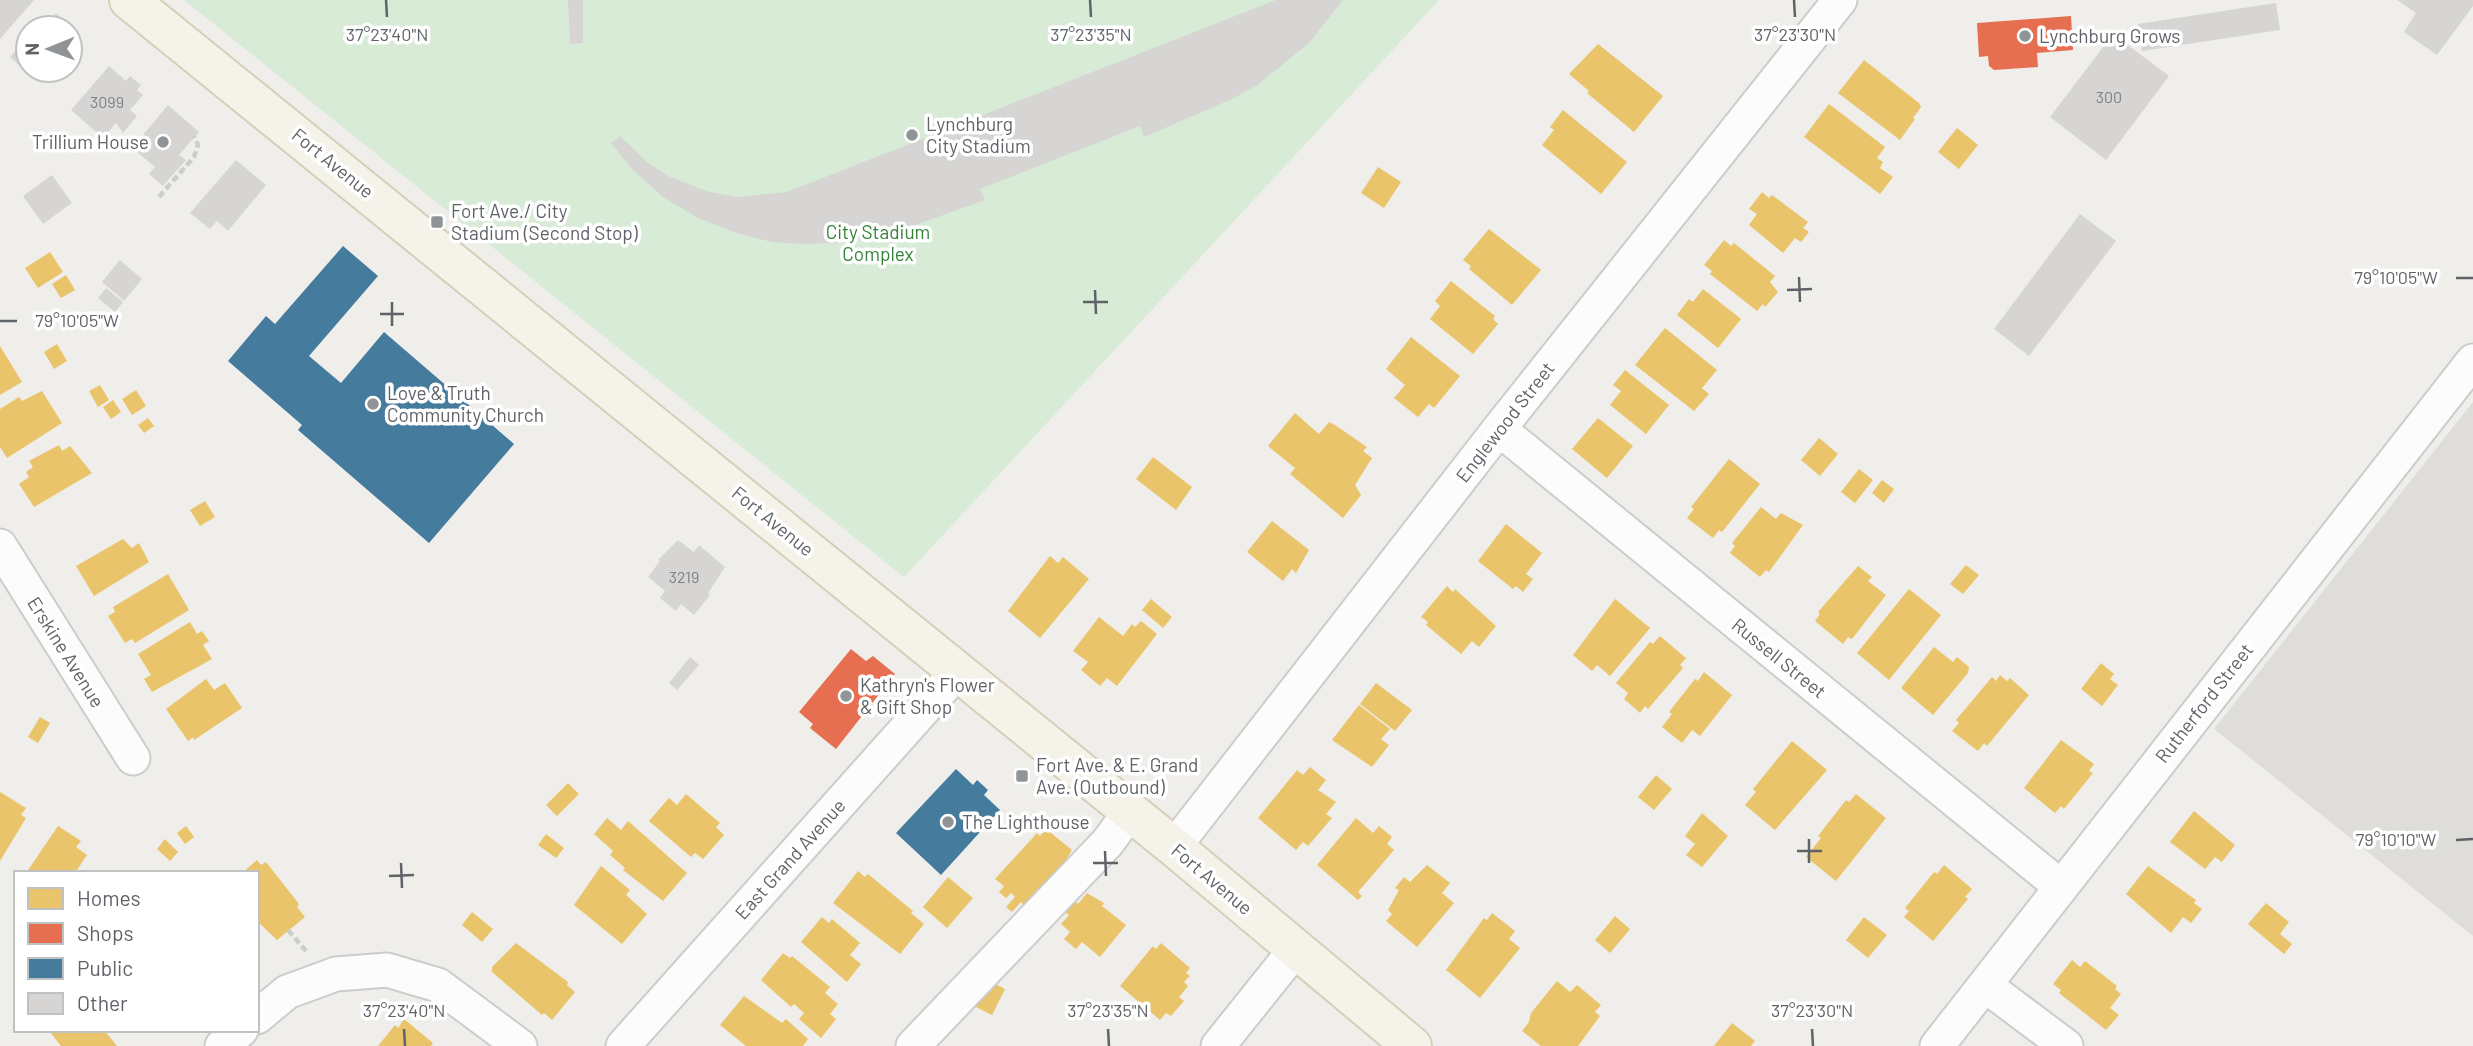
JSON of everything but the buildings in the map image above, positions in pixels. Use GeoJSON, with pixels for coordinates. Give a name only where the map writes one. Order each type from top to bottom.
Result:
{"type":"FeatureCollection","features":[{"type":"Feature","properties":{"kind":"main road","name":"Fort Avenue"},"geometry":{"type":"LineString","coordinates":[[129,0],[1174,847],[1412,1046]]}},
{"type":"Feature","properties":{"kind":"street","name":"Englewood Street"},"geometry":{"type":"LineString","coordinates":[[1174,847],[1499,429],[1840,0]]}},
{"type":"Feature","properties":{"kind":"street","name":"Rutherford Street"},"geometry":{"type":"LineString","coordinates":[[1937,1046],[2473,361]]}},
{"type":"Feature","properties":{"kind":"street","name":"Russell Street"},"geometry":{"type":"LineString","coordinates":[[1499,429],[2060,886]]}},
{"type":"Feature","properties":{"kind":"street","name":"Erskine Avenue"},"geometry":{"type":"LineString","coordinates":[[0,546],[133,758]]}},
{"type":"Feature","properties":{"kind":"street","name":"East Grand Avenue"},"geometry":{"type":"LineString","coordinates":[[623,1046],[957,671]]}},
{"type":"Feature","properties":{"kind":"street"},"geometry":{"type":"LineString","coordinates":[[913,1046],[1108,842],[1129,813]]}},
{"type":"Feature","properties":{"kind":"street"},"geometry":{"type":"LineString","coordinates":[[1218,1046],[1295,950]]}},
{"type":"Feature","properties":{"kind":"street"},"geometry":{"type":"LineString","coordinates":[[259,1015],[287,992],[313,982],[336,974],[387,970],[438,985],[520,1046]]}},
{"type":"Feature","properties":{"kind":"street"},"geometry":{"type":"LineString","coordinates":[[1986,986],[2066,1046]]}},
{"type":"Feature","properties":{"kind":"street"},"geometry":{"type":"LineString","coordinates":[[222,1046],[239,1032]]}},
{"type":"Feature","properties":{"kind":"path"},"geometry":{"type":"LineString","coordinates":[[159,197],[194,157],[198,145],[194,136]]}},
{"type":"Feature","properties":{"kind":"path"},"geometry":{"type":"LineString","coordinates":[[288,930],[309,954]]}},
{"type":"Feature","properties":{"kind":"shaded area"},"geometry":{"type":"Polygon","coordinates":[[[2473,402],[2473,936],[2214,729],[2473,402]]]}},
{"type":"Feature","properties":{"kind":"green space","name":"City Stadium Complex"},"geometry":{"type":"Polygon","coordinates":[[[184,0],[1439,0],[904,577],[184,0]]]}},
{"type":"Feature","properties":{"kind":"place","name":"Lynchburg Grows"},"geometry":{"type":"Point","coordinates":[2025,36]}},
{"type":"Feature","properties":{"kind":"place","name":"Lynchburg City Stadium"},"geometry":{"type":"Point","coordinates":[912,135]}},
{"type":"Feature","properties":{"kind":"place","name":"Trillium House"},"geometry":{"type":"Point","coordinates":[163,142]}},
{"type":"Feature","properties":{"kind":"place","name":"Fort Ave./ City Stadium (Second Stop)"},"geometry":{"type":"Point","coordinates":[437,222]}},
{"type":"Feature","properties":{"kind":"place","name":"Love & Truth Community Church"},"geometry":{"type":"Point","coordinates":[373,404]}},
{"type":"Feature","properties":{"kind":"place","name":"Kathryn's Flower & Gift Shop"},"geometry":{"type":"Point","coordinates":[846,696]}},
{"type":"Feature","properties":{"kind":"place","name":"Fort Ave. & E. Grand Ave. (Outbound)"},"geometry":{"type":"Point","coordinates":[1022,776]}},
{"type":"Feature","properties":{"kind":"place","name":"The Lighthouse"},"geometry":{"type":"Point","coordinates":[948,822]}}]}
